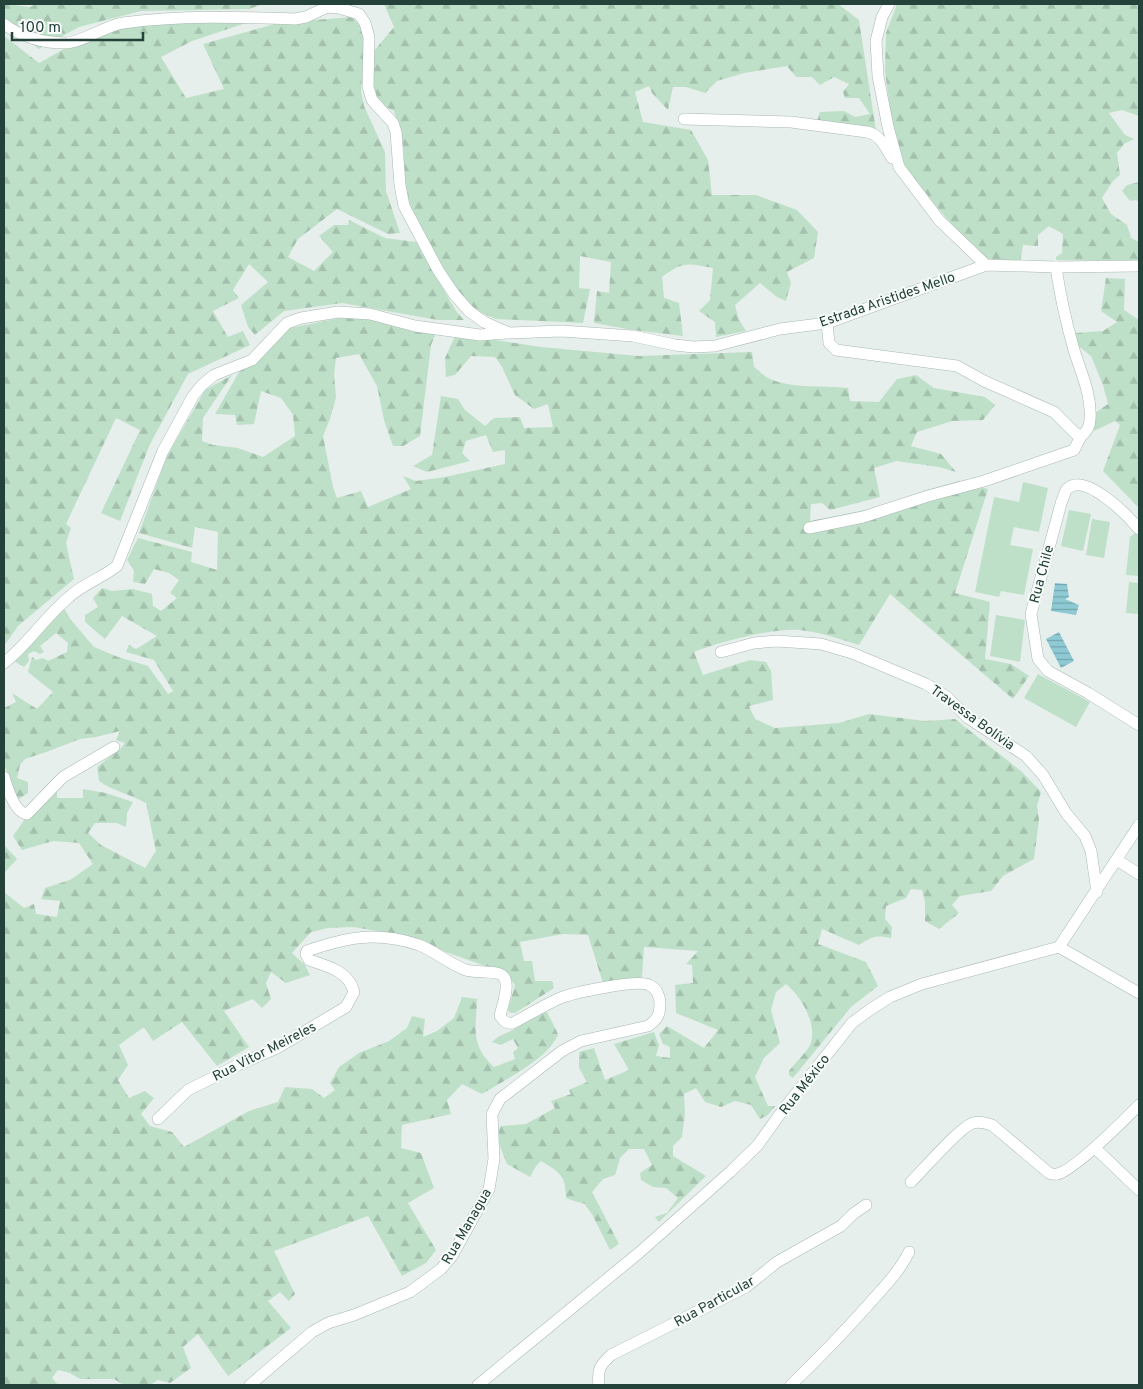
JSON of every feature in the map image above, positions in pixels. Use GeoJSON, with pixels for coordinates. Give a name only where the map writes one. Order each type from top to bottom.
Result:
{"type":"FeatureCollection","features":[{"type":"Feature","properties":{"kind":"street"},"geometry":{"type":"LineString","coordinates":[[888,4],[882,17],[876,41],[878,76],[888,127],[899,167]]}},
{"type":"Feature","properties":{"kind":"street","name":"Estrada Aristides Mello"},"geometry":{"type":"LineString","coordinates":[[4,24],[23,35],[65,43],[118,24],[150,19],[214,17],[295,19],[306,17],[327,7],[339,8],[359,14],[366,23],[369,38],[368,87],[372,100],[393,123],[396,132],[400,185],[404,206],[438,270],[454,294],[469,311],[484,322],[509,332],[562,331],[633,336],[693,347],[715,346],[780,329],[827,323],[935,282],[986,265],[1056,267],[1139,266]]}},
{"type":"Feature","properties":{"kind":"street"},"geometry":{"type":"LineString","coordinates":[[684,119],[791,122],[874,134],[880,139],[939,220],[986,265]]}},
{"type":"Feature","properties":{"kind":"street"},"geometry":{"type":"LineString","coordinates":[[809,528],[863,517],[984,481],[1074,450],[1090,423],[1090,408],[1086,383],[1074,350],[1059,293],[1056,267]]}},
{"type":"Feature","properties":{"kind":"street"},"geometry":{"type":"LineString","coordinates":[[4,663],[18,652],[33,633],[68,598],[84,585],[110,572],[117,566],[163,451],[193,396],[202,385],[214,375],[252,360],[287,323],[301,318],[338,312],[370,314],[423,327],[480,335],[509,332]]}},
{"type":"Feature","properties":{"kind":"street"},"geometry":{"type":"LineString","coordinates":[[827,323],[829,343],[836,350],[957,366],[984,381],[1054,412],[1075,433],[1081,436]]}},
{"type":"Feature","properties":{"kind":"street","name":"Rua Chile"},"geometry":{"type":"LineString","coordinates":[[1139,529],[1125,513],[1098,491],[1087,487],[1074,486],[1067,489],[1057,518],[1031,614],[1038,658],[1048,671],[1139,725]]}},
{"type":"Feature","properties":{"kind":"street","name":"Travessa Bolívia"},"geometry":{"type":"LineString","coordinates":[[721,652],[754,643],[777,640],[821,644],[852,653],[926,684],[947,698],[968,718],[1026,756],[1043,775],[1066,813],[1085,836],[1090,851],[1097,892]]}},
{"type":"Feature","properties":{"kind":"street"},"geometry":{"type":"LineString","coordinates":[[4,777],[7,788],[19,811],[26,814],[64,777],[114,747]]}},
{"type":"Feature","properties":{"kind":"street"},"geometry":{"type":"LineString","coordinates":[[1139,825],[1097,892],[1059,947],[1139,993]]}},
{"type":"Feature","properties":{"kind":"street","name":"Travessa Bolívia"},"geometry":{"type":"LineString","coordinates":[[1090,851],[1114,865],[1139,874]]}},
{"type":"Feature","properties":{"kind":"street","name":"Rua Vitor Meireles"},"geometry":{"type":"LineString","coordinates":[[158,1119],[188,1090],[277,1048],[346,1007],[354,992],[350,981],[330,966],[309,960],[306,954],[307,951],[335,941],[369,936],[390,939],[419,945],[464,969],[478,973],[499,973],[504,977],[506,984],[500,1016],[508,1024],[514,1023],[560,998],[619,985],[640,982],[650,985],[655,989],[660,1000]]}},
{"type":"Feature","properties":{"kind":"street","name":"Rua México"},"geometry":{"type":"LineString","coordinates":[[478,1385],[640,1252],[737,1166],[756,1146],[852,1023],[890,997],[922,984],[1059,947]]}},
{"type":"Feature","properties":{"kind":"street","name":"Rua Managua"},"geometry":{"type":"LineString","coordinates":[[250,1385],[312,1332],[328,1323],[354,1315],[410,1292],[441,1269],[452,1256],[489,1189],[494,1159],[492,1114],[500,1098],[562,1051],[581,1042],[648,1026],[656,1021],[660,1014],[660,1000]]}},
{"type":"Feature","properties":{"kind":"street"},"geometry":{"type":"LineString","coordinates":[[910,1182],[962,1129],[973,1122],[983,1122],[992,1125],[1049,1173],[1057,1174],[1095,1148],[1139,1105]]}},
{"type":"Feature","properties":{"kind":"street"},"geometry":{"type":"LineString","coordinates":[[1095,1148],[1139,1190]]}},
{"type":"Feature","properties":{"kind":"street","name":"Rua Particular"},"geometry":{"type":"LineString","coordinates":[[600,1385],[599,1370],[602,1363],[611,1355],[746,1286],[777,1262],[841,1226],[866,1205]]}},
{"type":"Feature","properties":{"kind":"street"},"geometry":{"type":"LineString","coordinates":[[791,1385],[834,1344],[890,1282],[902,1267],[909,1252]]}},
{"type":"Feature","properties":{"kind":"green space"},"geometry":{"type":"Polygon","coordinates":[[[4,4],[30,7],[36,4],[263,4],[249,9],[141,11],[79,27],[39,49],[4,22],[4,4]]]}},
{"type":"Feature","properties":{"kind":"green space"},"geometry":{"type":"Polygon","coordinates":[[[384,4],[838,4],[859,20],[876,131],[817,121],[820,112],[844,111],[855,117],[870,114],[859,98],[845,98],[843,92],[849,84],[834,77],[820,85],[812,77],[796,77],[787,66],[744,73],[717,81],[705,93],[686,87],[673,87],[668,110],[652,93],[649,86],[635,92],[643,122],[691,130],[708,160],[712,195],[756,195],[797,210],[818,232],[814,258],[787,272],[791,283],[786,301],[777,297],[760,283],[735,305],[739,320],[746,331],[716,337],[715,322],[699,311],[710,300],[713,268],[691,264],[675,268],[662,277],[664,298],[679,303],[683,336],[594,323],[597,291],[609,293],[611,262],[580,256],[579,288],[590,289],[583,323],[496,319],[464,306],[426,241],[402,186],[404,151],[394,111],[373,100],[374,51],[394,27],[384,4]]]}},
{"type":"Feature","properties":{"kind":"green space"},"geometry":{"type":"Polygon","coordinates":[[[897,4],[1139,4],[1139,116],[1122,110],[1109,113],[1125,135],[1134,139],[1124,144],[1117,153],[1120,175],[1113,181],[1102,198],[1111,214],[1127,225],[1131,238],[1139,242],[1139,261],[1056,260],[1056,257],[1062,253],[1063,234],[1049,226],[1038,235],[1038,246],[1023,245],[1020,263],[987,260],[962,237],[904,167],[892,123],[885,71],[886,33],[897,4]]]}},
{"type":"Feature","properties":{"kind":"green space"},"geometry":{"type":"Polygon","coordinates":[[[352,17],[362,28],[364,48],[361,91],[364,106],[385,152],[386,191],[400,233],[388,234],[337,209],[298,239],[288,257],[314,271],[333,252],[319,236],[334,225],[348,225],[349,220],[385,238],[416,242],[456,311],[464,320],[438,320],[342,303],[284,311],[255,335],[248,327],[241,305],[268,282],[249,264],[233,290],[239,298],[213,311],[228,337],[243,331],[250,345],[188,374],[150,444],[120,521],[101,513],[140,430],[116,418],[66,524],[71,528],[66,543],[74,579],[18,626],[4,646],[4,36],[39,63],[89,35],[146,21],[255,20],[192,41],[161,57],[186,98],[224,89],[203,44],[278,23],[352,17]]]}},
{"type":"Feature","properties":{"kind":"green space"},"geometry":{"type":"Polygon","coordinates":[[[1139,182],[1139,202],[1136,200],[1130,201],[1122,191],[1127,185],[1139,182]]]}},
{"type":"Feature","properties":{"kind":"green space"},"geometry":{"type":"Polygon","coordinates":[[[1106,278],[1125,279],[1124,310],[1139,320],[1139,508],[1103,471],[1120,425],[1115,421],[1094,431],[1092,415],[1108,404],[1103,385],[1091,356],[1077,345],[1076,333],[1103,331],[1117,322],[1101,311],[1106,278]]]}},
{"type":"Feature","properties":{"kind":"green space"},"geometry":{"type":"Polygon","coordinates":[[[344,317],[438,328],[431,345],[420,436],[403,446],[393,446],[384,420],[377,386],[359,354],[336,358],[334,374],[336,397],[323,436],[333,487],[337,498],[361,491],[368,507],[411,489],[403,476],[416,481],[445,477],[505,464],[505,450],[493,452],[486,435],[466,441],[462,453],[470,461],[427,472],[413,466],[432,455],[441,396],[458,399],[465,410],[485,426],[494,418],[520,417],[524,428],[553,427],[548,404],[534,409],[515,395],[502,367],[495,357],[471,356],[455,375],[446,377],[445,358],[456,334],[541,347],[639,356],[752,352],[754,367],[770,379],[789,384],[848,388],[850,401],[879,402],[897,379],[916,375],[934,388],[985,397],[995,405],[983,420],[952,421],[917,432],[911,446],[941,454],[956,472],[939,467],[896,461],[874,468],[880,497],[830,510],[822,503],[811,504],[810,521],[890,505],[923,491],[959,481],[988,489],[955,593],[990,602],[985,659],[1011,664],[1029,676],[1013,699],[890,594],[859,645],[815,632],[788,630],[746,636],[694,652],[703,675],[750,660],[766,662],[771,671],[773,700],[749,706],[755,719],[775,728],[839,723],[869,714],[925,721],[955,719],[1021,771],[1041,792],[1037,806],[1039,820],[1034,859],[1003,876],[991,891],[960,896],[952,905],[959,913],[939,929],[925,921],[925,902],[922,890],[911,889],[906,898],[886,906],[885,919],[892,927],[891,938],[875,937],[859,945],[822,929],[818,944],[866,962],[878,986],[851,1007],[793,1078],[789,1075],[789,1071],[807,1050],[812,1039],[811,1021],[803,1004],[786,984],[776,992],[771,1010],[780,1043],[764,1058],[755,1077],[768,1106],[775,1106],[768,1115],[760,1119],[751,1105],[735,1101],[721,1107],[705,1102],[696,1088],[684,1094],[685,1113],[682,1137],[673,1146],[673,1156],[706,1176],[659,1222],[655,1217],[667,1213],[678,1198],[666,1188],[653,1187],[641,1180],[640,1173],[652,1165],[644,1149],[629,1149],[620,1158],[615,1175],[603,1179],[592,1192],[619,1244],[610,1250],[585,1204],[566,1198],[565,1184],[557,1171],[541,1161],[530,1177],[507,1164],[500,1145],[499,1131],[501,1126],[526,1124],[555,1108],[551,1101],[571,1094],[569,1090],[587,1082],[579,1068],[579,1052],[594,1048],[605,1080],[629,1070],[614,1044],[654,1032],[659,1045],[656,1056],[670,1058],[670,1047],[663,1044],[659,1034],[667,1026],[704,1048],[718,1030],[676,1013],[675,985],[693,983],[692,965],[686,964],[698,951],[644,947],[642,977],[603,983],[588,935],[563,934],[520,942],[524,961],[532,961],[535,981],[552,981],[554,988],[515,1013],[511,1013],[508,1010],[515,985],[505,973],[398,935],[354,927],[328,928],[311,932],[292,953],[305,965],[310,975],[286,983],[271,972],[266,983],[271,999],[262,1008],[253,999],[224,1011],[249,1047],[217,1066],[182,1022],[153,1041],[144,1027],[119,1045],[128,1065],[118,1080],[129,1098],[145,1091],[154,1098],[141,1114],[150,1126],[172,1132],[184,1147],[249,1111],[278,1102],[285,1087],[312,1089],[324,1098],[335,1090],[330,1083],[339,1067],[359,1053],[389,1041],[407,1028],[412,1016],[425,1019],[423,1037],[437,1031],[454,1018],[462,997],[477,999],[476,1036],[481,1051],[494,1067],[515,1059],[513,1052],[518,1048],[513,1039],[501,1045],[492,1042],[547,1012],[558,1034],[546,1052],[536,1060],[482,1094],[462,1084],[447,1100],[451,1114],[402,1125],[401,1148],[421,1153],[434,1188],[408,1203],[436,1250],[426,1263],[402,1276],[368,1216],[274,1251],[295,1294],[289,1301],[280,1292],[268,1301],[291,1328],[228,1376],[198,1334],[183,1347],[191,1368],[170,1383],[158,1380],[150,1385],[124,1385],[114,1379],[80,1379],[70,1373],[58,1370],[52,1378],[58,1385],[4,1385],[4,892],[24,908],[34,904],[36,914],[57,917],[60,901],[41,899],[45,888],[70,880],[93,864],[79,843],[53,841],[22,850],[13,836],[35,805],[57,787],[57,798],[83,798],[83,789],[106,793],[133,802],[127,813],[126,827],[117,823],[95,823],[88,833],[101,845],[145,868],[156,851],[146,803],[99,781],[97,767],[125,743],[116,740],[120,731],[80,739],[25,759],[20,765],[17,778],[28,782],[28,793],[17,800],[4,764],[4,708],[16,702],[12,693],[37,709],[53,692],[28,672],[32,657],[36,660],[43,658],[48,661],[67,652],[68,643],[56,633],[40,646],[44,652],[40,654],[34,651],[28,654],[29,661],[24,667],[14,661],[64,608],[71,620],[94,647],[148,666],[168,694],[173,691],[154,660],[126,652],[129,645],[136,649],[157,636],[122,616],[105,639],[85,622],[85,615],[98,607],[93,598],[102,588],[112,591],[133,589],[152,594],[153,606],[161,611],[177,598],[170,593],[179,580],[169,573],[154,569],[145,584],[133,582],[134,570],[127,560],[138,538],[192,552],[191,562],[217,570],[218,532],[195,527],[192,548],[139,533],[167,456],[205,390],[232,375],[203,418],[202,441],[213,445],[238,448],[263,457],[295,436],[293,415],[281,398],[261,391],[254,424],[237,425],[235,415],[215,414],[239,372],[265,352],[290,328],[344,317]]]}},
{"type":"Feature","properties":{"kind":"green space"},"geometry":{"type":"Polygon","coordinates":[[[1023,482],[1048,488],[1039,532],[1014,527],[1010,545],[1033,549],[1024,595],[1001,591],[999,597],[975,592],[994,497],[1019,502],[1023,482]]]}},
{"type":"Feature","properties":{"kind":"green space"},"geometry":{"type":"Polygon","coordinates":[[[1069,510],[1091,514],[1083,551],[1061,546],[1069,510]]]}},
{"type":"Feature","properties":{"kind":"green space"},"geometry":{"type":"Polygon","coordinates":[[[1092,519],[1110,522],[1104,558],[1086,555],[1092,519]]]}},
{"type":"Feature","properties":{"kind":"green space"},"geometry":{"type":"Polygon","coordinates":[[[1135,533],[1139,536],[1139,576],[1126,575],[1130,537],[1135,533]]]}},
{"type":"Feature","properties":{"kind":"green space"},"geometry":{"type":"Polygon","coordinates":[[[1129,582],[1139,583],[1139,614],[1126,613],[1129,582]]]}},
{"type":"Feature","properties":{"kind":"green space"},"geometry":{"type":"Polygon","coordinates":[[[996,615],[1025,620],[1020,662],[990,656],[996,615]]]}},
{"type":"Feature","properties":{"kind":"green space"},"geometry":{"type":"Polygon","coordinates":[[[1038,674],[1090,702],[1076,727],[1024,698],[1038,674]]]}},
{"type":"Feature","properties":{"kind":"green space"},"geometry":{"type":"Polygon","coordinates":[[[4,845],[17,859],[4,873],[4,845]]]}},
{"type":"Feature","properties":{"kind":"water"},"geometry":{"type":"Polygon","coordinates":[[[1055,583],[1067,584],[1069,597],[1065,599],[1079,605],[1076,615],[1051,611],[1055,583]]]}},
{"type":"Feature","properties":{"kind":"water"},"geometry":{"type":"Polygon","coordinates":[[[1059,632],[1074,661],[1061,668],[1046,639],[1059,632]]]}}]}
